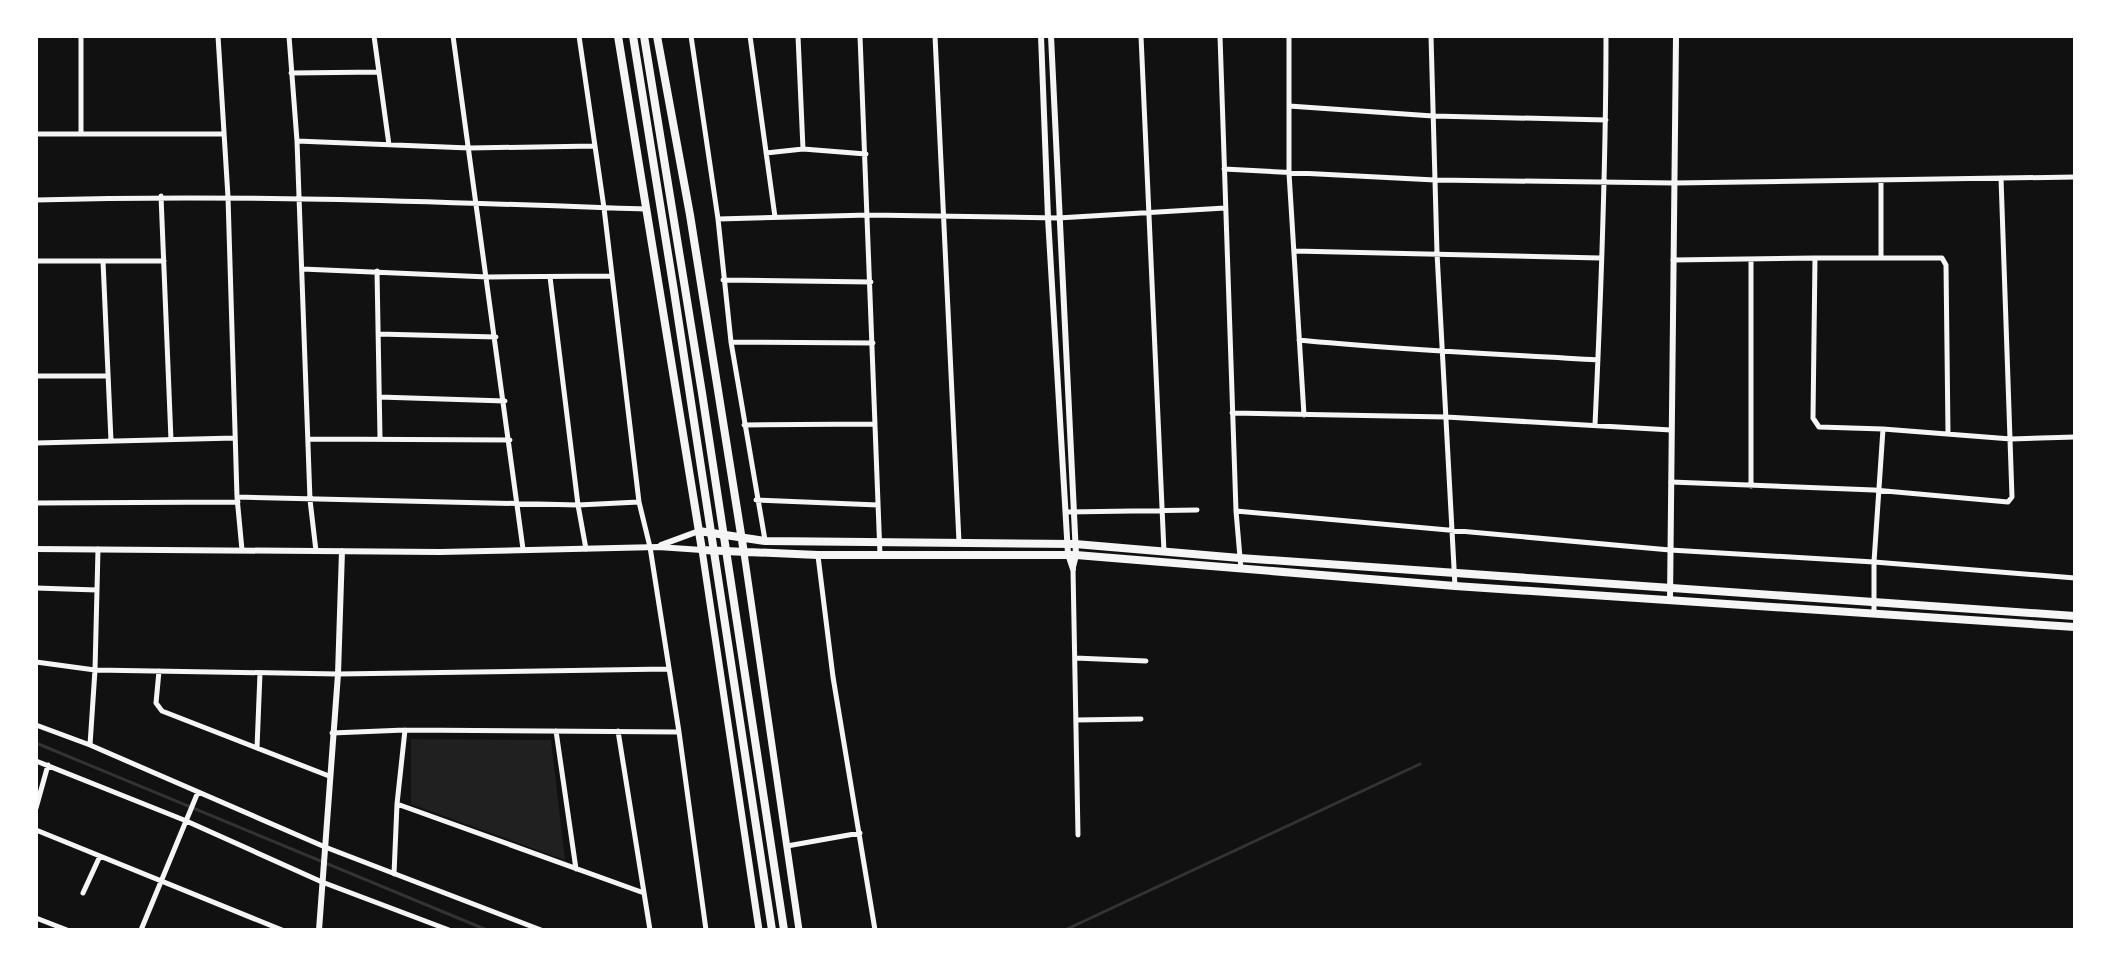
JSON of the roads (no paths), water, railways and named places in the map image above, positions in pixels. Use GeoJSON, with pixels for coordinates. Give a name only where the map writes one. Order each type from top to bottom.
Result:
{"type":"FeatureCollection","features":[{"type":"Feature","properties":{"kind":"main road"},"geometry":{"type":"LineString","coordinates":[[618,36],[702,550],[759,930]]}},
{"type":"Feature","properties":{"kind":"main road"},"geometry":{"type":"LineString","coordinates":[[633,36],[772,930]]}},
{"type":"Feature","properties":{"kind":"main road"},"geometry":{"type":"LineString","coordinates":[[644,36],[784,930]]}},
{"type":"Feature","properties":{"kind":"main road"},"geometry":{"type":"LineString","coordinates":[[657,36],[690,215],[744,553],[799,930]]}},
{"type":"Feature","properties":{"kind":"main road"},"geometry":{"type":"LineString","coordinates":[[699,531],[765,541],[1072,544],[1671,588],[2075,627]]}},
{"type":"Feature","properties":{"kind":"main road"},"geometry":{"type":"LineString","coordinates":[[702,550],[818,555],[1072,555],[1670,600],[2075,616]]}},
{"type":"Feature","properties":{"kind":"street"},"geometry":{"type":"LineString","coordinates":[[81,36],[81,133]]}},
{"type":"Feature","properties":{"kind":"street"},"geometry":{"type":"LineString","coordinates":[[218,36],[228,197],[237,499],[242,550]]}},
{"type":"Feature","properties":{"kind":"street"},"geometry":{"type":"LineString","coordinates":[[289,36],[297,141],[310,500],[316,551]]}},
{"type":"Feature","properties":{"kind":"street"},"geometry":{"type":"LineString","coordinates":[[374,36],[389,145]]}},
{"type":"Feature","properties":{"kind":"street"},"geometry":{"type":"LineString","coordinates":[[453,36],[523,549]]}},
{"type":"Feature","properties":{"kind":"street"},"geometry":{"type":"LineString","coordinates":[[579,36],[604,208],[639,502],[650,547],[679,732],[706,930]]}},
{"type":"Feature","properties":{"kind":"street"},"geometry":{"type":"LineString","coordinates":[[691,36],[718,219],[731,342],[765,541]]}},
{"type":"Feature","properties":{"kind":"street"},"geometry":{"type":"LineString","coordinates":[[750,36],[775,217]]}},
{"type":"Feature","properties":{"kind":"street"},"geometry":{"type":"LineString","coordinates":[[798,36],[803,149]]}},
{"type":"Feature","properties":{"kind":"street"},"geometry":{"type":"LineString","coordinates":[[860,36],[880,555]]}},
{"type":"Feature","properties":{"kind":"street"},"geometry":{"type":"LineString","coordinates":[[935,36],[959,544]]}},
{"type":"Feature","properties":{"kind":"street"},"geometry":{"type":"LineString","coordinates":[[1041,36],[1048,218],[1072,544],[1078,835]]}},
{"type":"Feature","properties":{"kind":"street"},"geometry":{"type":"LineString","coordinates":[[1051,36],[1070,512]]}},
{"type":"Feature","properties":{"kind":"street"},"geometry":{"type":"LineString","coordinates":[[1141,36],[1164,552]]}},
{"type":"Feature","properties":{"kind":"street"},"geometry":{"type":"LineString","coordinates":[[1220,36],[1232,413],[1241,569]]}},
{"type":"Feature","properties":{"kind":"street"},"geometry":{"type":"LineString","coordinates":[[1289,36],[1289,173],[1304,415]]}},
{"type":"Feature","properties":{"kind":"street"},"geometry":{"type":"LineString","coordinates":[[1431,36],[1437,253],[1455,586]]}},
{"type":"Feature","properties":{"kind":"street"},"geometry":{"type":"LineString","coordinates":[[1595,425],[1600,258],[1606,182],[1606,36]]}},
{"type":"Feature","properties":{"kind":"street"},"geometry":{"type":"LineString","coordinates":[[1670,600],[1676,36]]}},
{"type":"Feature","properties":{"kind":"street"},"geometry":{"type":"LineString","coordinates":[[291,73],[379,72]]}},
{"type":"Feature","properties":{"kind":"street"},"geometry":{"type":"LineString","coordinates":[[1289,106],[1433,116],[1606,120]]}},
{"type":"Feature","properties":{"kind":"street"},"geometry":{"type":"LineString","coordinates":[[36,134],[224,134]]}},
{"type":"Feature","properties":{"kind":"street"},"geometry":{"type":"LineString","coordinates":[[297,141],[469,148],[595,146]]}},
{"type":"Feature","properties":{"kind":"street"},"geometry":{"type":"LineString","coordinates":[[766,153],[803,149],[866,154]]}},
{"type":"Feature","properties":{"kind":"street"},"geometry":{"type":"LineString","coordinates":[[1224,169],[1435,180],[1674,183],[2075,177]]}},
{"type":"Feature","properties":{"kind":"street"},"geometry":{"type":"LineString","coordinates":[[1671,482],[1879,491],[2006,503],[2012,497],[2001,178]]}},
{"type":"Feature","properties":{"kind":"street"},"geometry":{"type":"LineString","coordinates":[[1881,180],[1881,258]]}},
{"type":"Feature","properties":{"kind":"street"},"geometry":{"type":"LineString","coordinates":[[36,200],[161,196],[299,198],[647,209]]}},
{"type":"Feature","properties":{"kind":"street"},"geometry":{"type":"LineString","coordinates":[[161,196],[171,440]]}},
{"type":"Feature","properties":{"kind":"street"},"geometry":{"type":"LineString","coordinates":[[718,219],[869,215],[1058,218],[1225,208]]}},
{"type":"Feature","properties":{"kind":"street"},"geometry":{"type":"LineString","coordinates":[[1294,251],[1600,258]]}},
{"type":"Feature","properties":{"kind":"street"},"geometry":{"type":"LineString","coordinates":[[1673,260],[1938,256],[1945,262],[1948,433]]}},
{"type":"Feature","properties":{"kind":"street"},"geometry":{"type":"LineString","coordinates":[[1815,258],[1813,418],[1819,427],[2011,439],[2075,437]]}},
{"type":"Feature","properties":{"kind":"street"},"geometry":{"type":"LineString","coordinates":[[1751,259],[1751,486]]}},
{"type":"Feature","properties":{"kind":"street"},"geometry":{"type":"LineString","coordinates":[[36,261],[164,261]]}},
{"type":"Feature","properties":{"kind":"street"},"geometry":{"type":"LineString","coordinates":[[103,261],[111,441]]}},
{"type":"Feature","properties":{"kind":"street"},"geometry":{"type":"LineString","coordinates":[[302,269],[488,277],[612,276]]}},
{"type":"Feature","properties":{"kind":"street"},"geometry":{"type":"LineString","coordinates":[[377,271],[380,438]]}},
{"type":"Feature","properties":{"kind":"street"},"geometry":{"type":"LineString","coordinates":[[550,277],[586,549]]}},
{"type":"Feature","properties":{"kind":"street"},"geometry":{"type":"LineString","coordinates":[[723,280],[871,282]]}},
{"type":"Feature","properties":{"kind":"street"},"geometry":{"type":"LineString","coordinates":[[378,334],[496,337]]}},
{"type":"Feature","properties":{"kind":"street"},"geometry":{"type":"LineString","coordinates":[[1299,340],[1412,351],[1444,350],[1598,360]]}},
{"type":"Feature","properties":{"kind":"street"},"geometry":{"type":"LineString","coordinates":[[731,342],[873,343]]}},
{"type":"Feature","properties":{"kind":"street"},"geometry":{"type":"LineString","coordinates":[[36,376],[108,376]]}},
{"type":"Feature","properties":{"kind":"street"},"geometry":{"type":"LineString","coordinates":[[379,397],[505,401]]}},
{"type":"Feature","properties":{"kind":"street"},"geometry":{"type":"LineString","coordinates":[[1232,413],[1446,417],[1671,430]]}},
{"type":"Feature","properties":{"kind":"street"},"geometry":{"type":"LineString","coordinates":[[744,425],[875,424]]}},
{"type":"Feature","properties":{"kind":"street"},"geometry":{"type":"LineString","coordinates":[[1874,608],[1883,429]]}},
{"type":"Feature","properties":{"kind":"street"},"geometry":{"type":"LineString","coordinates":[[36,443],[235,438]]}},
{"type":"Feature","properties":{"kind":"street"},"geometry":{"type":"LineString","coordinates":[[308,439],[510,440]]}},
{"type":"Feature","properties":{"kind":"street"},"geometry":{"type":"LineString","coordinates":[[36,503],[237,499],[578,505],[639,502]]}},
{"type":"Feature","properties":{"kind":"street"},"geometry":{"type":"LineString","coordinates":[[756,500],[878,505]]}},
{"type":"Feature","properties":{"kind":"street"},"geometry":{"type":"LineString","coordinates":[[1070,512],[1197,510]]}},
{"type":"Feature","properties":{"kind":"street"},"geometry":{"type":"LineString","coordinates":[[1236,511],[1670,550],[2075,578]]}},
{"type":"Feature","properties":{"kind":"street"},"geometry":{"type":"LineString","coordinates":[[658,547],[699,531]]}},
{"type":"Feature","properties":{"kind":"street"},"geometry":{"type":"LineString","coordinates":[[36,549],[342,551],[658,547],[702,550]]}},
{"type":"Feature","properties":{"kind":"street"},"geometry":{"type":"LineString","coordinates":[[90,745],[98,549]]}},
{"type":"Feature","properties":{"kind":"street"},"geometry":{"type":"LineString","coordinates":[[319,930],[338,674],[342,551]]}},
{"type":"Feature","properties":{"kind":"street"},"geometry":{"type":"LineString","coordinates":[[818,555],[833,677],[875,930]]}},
{"type":"Feature","properties":{"kind":"street"},"geometry":{"type":"LineString","coordinates":[[36,588],[97,590]]}},
{"type":"Feature","properties":{"kind":"street"},"geometry":{"type":"LineString","coordinates":[[1075,658],[1146,661]]}},
{"type":"Feature","properties":{"kind":"street"},"geometry":{"type":"LineString","coordinates":[[36,662],[95,670],[338,674],[667,669]]}},
{"type":"Feature","properties":{"kind":"street"},"geometry":{"type":"LineString","coordinates":[[159,671],[158,709],[329,776]]}},
{"type":"Feature","properties":{"kind":"street"},"geometry":{"type":"LineString","coordinates":[[257,748],[260,673]]}},
{"type":"Feature","properties":{"kind":"street"},"geometry":{"type":"LineString","coordinates":[[1076,720],[1141,719]]}},
{"type":"Feature","properties":{"kind":"street"},"geometry":{"type":"LineString","coordinates":[[36,725],[90,745],[325,851],[541,930]]}},
{"type":"Feature","properties":{"kind":"street"},"geometry":{"type":"LineString","coordinates":[[332,733],[405,730],[679,732]]}},
{"type":"Feature","properties":{"kind":"street"},"geometry":{"type":"LineString","coordinates":[[394,874],[405,730]]}},
{"type":"Feature","properties":{"kind":"street"},"geometry":{"type":"LineString","coordinates":[[556,731],[576,869]]}},
{"type":"Feature","properties":{"kind":"street"},"geometry":{"type":"LineString","coordinates":[[618,731],[650,930]]}},
{"type":"Feature","properties":{"kind":"street"},"geometry":{"type":"LineString","coordinates":[[36,761],[186,817],[323,879],[449,930]]}},
{"type":"Feature","properties":{"kind":"street"},"geometry":{"type":"LineString","coordinates":[[36,808],[48,765]]}},
{"type":"Feature","properties":{"kind":"street"},"geometry":{"type":"LineString","coordinates":[[141,930],[196,795]]}},
{"type":"Feature","properties":{"kind":"street"},"geometry":{"type":"LineString","coordinates":[[397,804],[644,893]]}},
{"type":"Feature","properties":{"kind":"street"},"geometry":{"type":"LineString","coordinates":[[36,830],[282,930]]}},
{"type":"Feature","properties":{"kind":"street"},"geometry":{"type":"LineString","coordinates":[[787,846],[860,833]]}},
{"type":"Feature","properties":{"kind":"street"},"geometry":{"type":"LineString","coordinates":[[83,893],[100,856]]}},
{"type":"Feature","properties":{"kind":"street"},"geometry":{"type":"LineString","coordinates":[[36,918],[67,930]]}},
{"type":"Feature","properties":{"kind":"waterway"},"geometry":{"type":"LineString","coordinates":[[36,743],[487,930]]}},
{"type":"Feature","properties":{"kind":"waterway"},"geometry":{"type":"LineString","coordinates":[[1065,930],[1420,764]]}}]}
